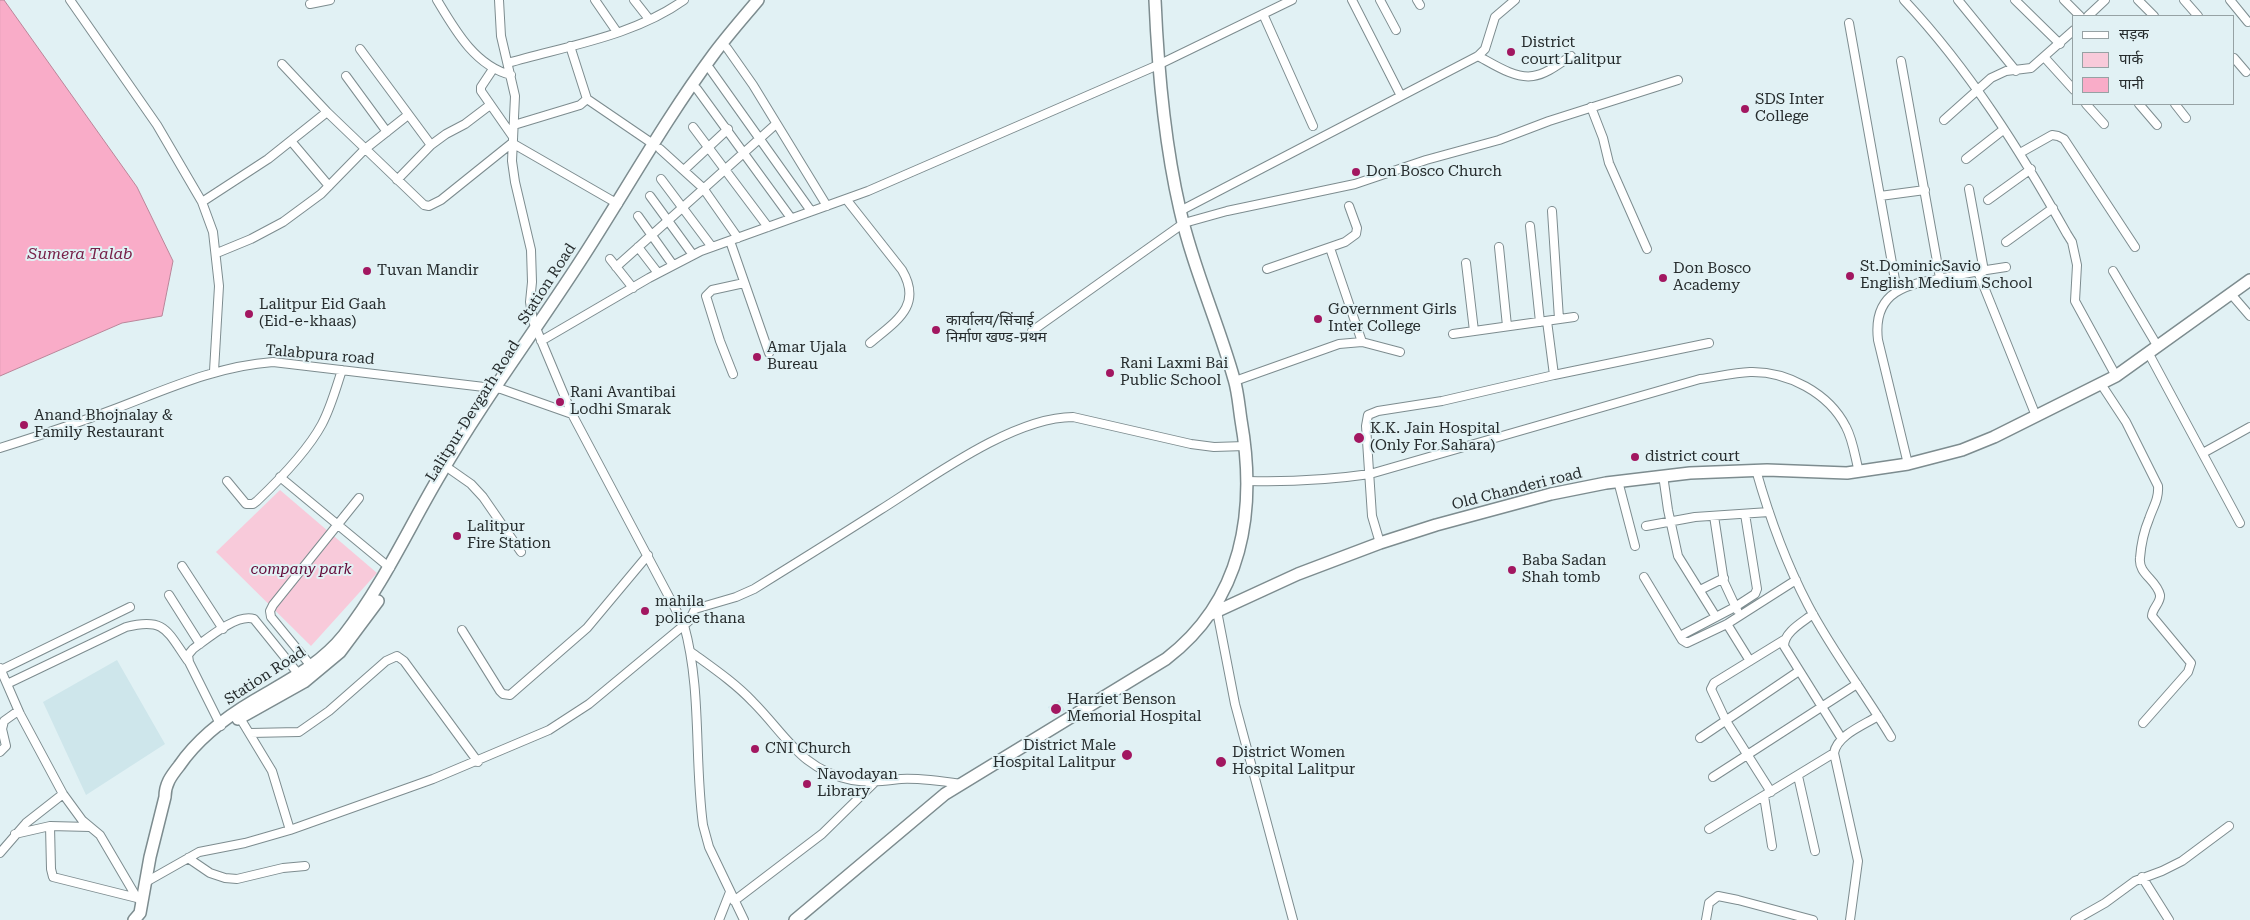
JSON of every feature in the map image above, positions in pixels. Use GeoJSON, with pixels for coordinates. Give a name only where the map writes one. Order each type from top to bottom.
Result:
{"type":"FeatureCollection","features":[{"type":"Feature","properties":{"kind":"street"},"geometry":{"type":"LineString","coordinates":[[70,0],[156,125],[202,202],[213,232],[219,286],[214,371]]}},
{"type":"Feature","properties":{"kind":"street"},"geometry":{"type":"LineString","coordinates":[[310,4],[330,0]]}},
{"type":"Feature","properties":{"kind":"street"},"geometry":{"type":"LineString","coordinates":[[437,0],[478,58],[492,69],[511,75]]}},
{"type":"Feature","properties":{"kind":"street"},"geometry":{"type":"LineString","coordinates":[[499,0],[501,36],[515,96],[512,140],[515,182],[531,250],[530,313],[572,414],[684,625],[691,652],[703,825],[709,846],[744,920]]}},
{"type":"Feature","properties":{"kind":"street"},"geometry":{"type":"LineString","coordinates":[[595,0],[617,32]]}},
{"type":"Feature","properties":{"kind":"street"},"geometry":{"type":"LineString","coordinates":[[634,0],[649,19]]}},
{"type":"Feature","properties":{"kind":"street"},"geometry":{"type":"LineString","coordinates":[[508,63],[617,32],[669,10],[684,0]]}},
{"type":"Feature","properties":{"kind":"street","name":"Station Road"},"geometry":{"type":"LineString","coordinates":[[539,335],[618,204],[714,54],[758,0]]}},
{"type":"Feature","properties":{"kind":"street","name":"Lalitpur Devgarh Road"},"geometry":{"type":"LineString","coordinates":[[146,882],[150,857],[165,797],[197,752],[220,726],[240,718],[340,652],[364,622],[395,573],[497,390],[539,335],[572,287],[656,146],[710,69],[767,0]]}},
{"type":"Feature","properties":{"kind":"street"},"geometry":{"type":"LineString","coordinates":[[795,920],[906,825],[961,784],[1166,659],[1184,645],[1214,613],[1224,592],[1237,556],[1246,517],[1248,481],[1246,452],[1235,381],[1182,217],[1168,152],[1158,65],[1155,0]]}},
{"type":"Feature","properties":{"kind":"street"},"geometry":{"type":"LineString","coordinates":[[539,335],[633,288],[693,255],[846,198],[1158,65],[1292,0]]}},
{"type":"Feature","properties":{"kind":"street"},"geometry":{"type":"LineString","coordinates":[[1352,0],[1401,96]]}},
{"type":"Feature","properties":{"kind":"street"},"geometry":{"type":"LineString","coordinates":[[1380,0],[1396,30]]}},
{"type":"Feature","properties":{"kind":"street"},"geometry":{"type":"LineString","coordinates":[[1032,331],[1182,217],[1401,96],[1478,56],[1485,49],[1495,18],[1515,0]]}},
{"type":"Feature","properties":{"kind":"street"},"geometry":{"type":"LineString","coordinates":[[1904,0],[1939,40],[1976,91],[2031,169],[2053,208],[2072,242],[2075,253],[2075,302],[2116,376]]}},
{"type":"Feature","properties":{"kind":"street"},"geometry":{"type":"LineString","coordinates":[[1958,0],[2016,71]]}},
{"type":"Feature","properties":{"kind":"street"},"geometry":{"type":"LineString","coordinates":[[2015,0],[2060,44]]}},
{"type":"Feature","properties":{"kind":"street"},"geometry":{"type":"LineString","coordinates":[[2064,0],[2079,15]]}},
{"type":"Feature","properties":{"kind":"street"},"geometry":{"type":"LineString","coordinates":[[2089,15],[2105,0]]}},
{"type":"Feature","properties":{"kind":"street"},"geometry":{"type":"LineString","coordinates":[[2138,0],[2153,15]]}},
{"type":"Feature","properties":{"kind":"street"},"geometry":{"type":"LineString","coordinates":[[2184,0],[2197,15]]}},
{"type":"Feature","properties":{"kind":"street"},"geometry":{"type":"LineString","coordinates":[[2230,0],[2248,22]]}},
{"type":"Feature","properties":{"kind":"street"},"geometry":{"type":"LineString","coordinates":[[2096,9],[2101,15]]}},
{"type":"Feature","properties":{"kind":"street"},"geometry":{"type":"LineString","coordinates":[[1263,14],[1313,126]]}},
{"type":"Feature","properties":{"kind":"street"},"geometry":{"type":"LineString","coordinates":[[1849,23],[1897,291]]}},
{"type":"Feature","properties":{"kind":"street"},"geometry":{"type":"LineString","coordinates":[[1944,120],[1976,91],[2000,73],[2031,68],[2045,58],[2072,32]]}},
{"type":"Feature","properties":{"kind":"street"},"geometry":{"type":"LineString","coordinates":[[570,46],[587,99],[656,146],[684,170],[703,188],[738,238]]}},
{"type":"Feature","properties":{"kind":"street"},"geometry":{"type":"LineString","coordinates":[[727,48],[827,206]]}},
{"type":"Feature","properties":{"kind":"street"},"geometry":{"type":"LineString","coordinates":[[360,49],[431,145]]}},
{"type":"Feature","properties":{"kind":"street"},"geometry":{"type":"LineString","coordinates":[[1478,56],[1522,76],[1533,76],[1547,71],[1571,56]]}},
{"type":"Feature","properties":{"kind":"street"},"geometry":{"type":"LineString","coordinates":[[2045,58],[2072,88]]}},
{"type":"Feature","properties":{"kind":"street"},"geometry":{"type":"LineString","coordinates":[[2235,59],[2246,72]]}},
{"type":"Feature","properties":{"kind":"street"},"geometry":{"type":"LineString","coordinates":[[1901,61],[1940,278]]}},
{"type":"Feature","properties":{"kind":"street"},"geometry":{"type":"LineString","coordinates":[[282,64],[327,112],[419,202],[430,206],[441,200],[512,140]]}},
{"type":"Feature","properties":{"kind":"street"},"geometry":{"type":"LineString","coordinates":[[492,69],[481,87],[512,140],[618,204]]}},
{"type":"Feature","properties":{"kind":"street"},"geometry":{"type":"LineString","coordinates":[[710,69],[811,211]]}},
{"type":"Feature","properties":{"kind":"street"},"geometry":{"type":"LineString","coordinates":[[346,76],[387,132]]}},
{"type":"Feature","properties":{"kind":"street"},"geometry":{"type":"LineString","coordinates":[[1182,217],[1227,211],[1356,184],[1426,160],[1499,140],[1591,107],[1678,80]]}},
{"type":"Feature","properties":{"kind":"street"},"geometry":{"type":"LineString","coordinates":[[697,89],[745,152],[791,218]]}},
{"type":"Feature","properties":{"kind":"street"},"geometry":{"type":"LineString","coordinates":[[514,125],[580,105],[587,99]]}},
{"type":"Feature","properties":{"kind":"street"},"geometry":{"type":"LineString","coordinates":[[397,180],[431,145],[465,124],[490,105]]}},
{"type":"Feature","properties":{"kind":"street"},"geometry":{"type":"LineString","coordinates":[[2087,105],[2104,124]]}},
{"type":"Feature","properties":{"kind":"street"},"geometry":{"type":"LineString","coordinates":[[2140,105],[2157,125]]}},
{"type":"Feature","properties":{"kind":"street"},"geometry":{"type":"LineString","coordinates":[[2176,105],[2186,118]]}},
{"type":"Feature","properties":{"kind":"street"},"geometry":{"type":"LineString","coordinates":[[1591,107],[1603,138],[1609,163],[1646,249]]}},
{"type":"Feature","properties":{"kind":"street"},"geometry":{"type":"LineString","coordinates":[[202,202],[236,182],[327,112]]}},
{"type":"Feature","properties":{"kind":"street"},"geometry":{"type":"LineString","coordinates":[[216,253],[251,239],[283,222],[329,186],[365,149],[408,115]]}},
{"type":"Feature","properties":{"kind":"street"},"geometry":{"type":"LineString","coordinates":[[616,266],[776,124]]}},
{"type":"Feature","properties":{"kind":"street"},"geometry":{"type":"LineString","coordinates":[[693,127],[768,227]]}},
{"type":"Feature","properties":{"kind":"street"},"geometry":{"type":"LineString","coordinates":[[684,170],[728,129]]}},
{"type":"Feature","properties":{"kind":"street"},"geometry":{"type":"LineString","coordinates":[[1966,159],[2003,130]]}},
{"type":"Feature","properties":{"kind":"street"},"geometry":{"type":"LineString","coordinates":[[2020,153],[2052,135],[2064,139],[2135,247]]}},
{"type":"Feature","properties":{"kind":"street"},"geometry":{"type":"LineString","coordinates":[[291,141],[329,186]]}},
{"type":"Feature","properties":{"kind":"street"},"geometry":{"type":"LineString","coordinates":[[1988,200],[2031,169]]}},
{"type":"Feature","properties":{"kind":"street"},"geometry":{"type":"LineString","coordinates":[[661,179],[712,247]]}},
{"type":"Feature","properties":{"kind":"street"},"geometry":{"type":"LineString","coordinates":[[1969,189],[1981,271],[2036,416]]}},
{"type":"Feature","properties":{"kind":"street"},"geometry":{"type":"LineString","coordinates":[[1880,196],[1925,190]]}},
{"type":"Feature","properties":{"kind":"street"},"geometry":{"type":"LineString","coordinates":[[650,196],[693,255]]}},
{"type":"Feature","properties":{"kind":"street"},"geometry":{"type":"LineString","coordinates":[[846,198],[902,270],[911,291],[908,304],[900,317],[870,342]]}},
{"type":"Feature","properties":{"kind":"street"},"geometry":{"type":"LineString","coordinates":[[1267,269],[1330,248],[1345,242],[1356,234],[1356,222],[1349,206]]}},
{"type":"Feature","properties":{"kind":"street"},"geometry":{"type":"LineString","coordinates":[[2006,242],[2053,208]]}},
{"type":"Feature","properties":{"kind":"street"},"geometry":{"type":"LineString","coordinates":[[1552,211],[1559,319]]}},
{"type":"Feature","properties":{"kind":"street"},"geometry":{"type":"LineString","coordinates":[[638,216],[673,265]]}},
{"type":"Feature","properties":{"kind":"street"},"geometry":{"type":"LineString","coordinates":[[1530,226],[1554,375]]}},
{"type":"Feature","properties":{"kind":"street"},"geometry":{"type":"LineString","coordinates":[[730,241],[768,353]]}},
{"type":"Feature","properties":{"kind":"street"},"geometry":{"type":"LineString","coordinates":[[638,247],[658,273]]}},
{"type":"Feature","properties":{"kind":"street"},"geometry":{"type":"LineString","coordinates":[[1330,248],[1362,342]]}},
{"type":"Feature","properties":{"kind":"street"},"geometry":{"type":"LineString","coordinates":[[1499,248],[1507,326]]}},
{"type":"Feature","properties":{"kind":"street"},"geometry":{"type":"LineString","coordinates":[[610,259],[633,288]]}},
{"type":"Feature","properties":{"kind":"street"},"geometry":{"type":"LineString","coordinates":[[1466,263],[1474,331]]}},
{"type":"Feature","properties":{"kind":"street"},"geometry":{"type":"LineString","coordinates":[[1908,464],[1876,327],[1878,314],[1884,303],[1902,287],[1940,278],[2006,267]]}},
{"type":"Feature","properties":{"kind":"street"},"geometry":{"type":"LineString","coordinates":[[2113,272],[2240,523]]}},
{"type":"Feature","properties":{"kind":"street","name":"Old Chanderi road"},"geometry":{"type":"LineString","coordinates":[[1214,613],[1298,574],[1380,543],[1436,525],[1542,496],[1618,481],[1663,476],[1756,470],[1853,473],[1908,464],[1962,450],[2116,376],[2250,280]]}},
{"type":"Feature","properties":{"kind":"street"},"geometry":{"type":"LineString","coordinates":[[733,374],[706,296],[712,290],[744,283]]}},
{"type":"Feature","properties":{"kind":"street"},"geometry":{"type":"LineString","coordinates":[[2231,294],[2250,316]]}},
{"type":"Feature","properties":{"kind":"street"},"geometry":{"type":"LineString","coordinates":[[1453,334],[1574,317]]}},
{"type":"Feature","properties":{"kind":"street"},"geometry":{"type":"LineString","coordinates":[[1235,381],[1339,344],[1362,342],[1400,352]]}},
{"type":"Feature","properties":{"kind":"street"},"geometry":{"type":"LineString","coordinates":[[1380,543],[1372,516],[1366,420],[1372,413],[1442,401],[1554,375],[1709,343]]}},
{"type":"Feature","properties":{"kind":"street","name":"Talabpura road"},"geometry":{"type":"LineString","coordinates":[[0,448],[90,418],[214,371],[245,364],[273,362],[497,390],[572,414]]}},
{"type":"Feature","properties":{"kind":"street"},"geometry":{"type":"LineString","coordinates":[[227,481],[242,500],[250,505],[257,502],[321,427],[342,370]]}},
{"type":"Feature","properties":{"kind":"street"},"geometry":{"type":"LineString","coordinates":[[1248,481],[1315,481],[1370,474],[1700,379],[1750,372],[1770,373],[1796,382],[1827,401],[1847,427],[1853,473]]}},
{"type":"Feature","properties":{"kind":"street"},"geometry":{"type":"LineString","coordinates":[[2101,384],[2135,439],[2158,486],[2159,495],[2148,520],[2139,559],[2141,568],[2160,595],[2152,616],[2189,658],[2191,667],[2142,723]]}},
{"type":"Feature","properties":{"kind":"street","name":"Station Road"},"geometry":{"type":"LineString","coordinates":[[220,726],[253,701],[301,678],[343,636],[373,596],[440,475],[497,390]]}},
{"type":"Feature","properties":{"kind":"street"},"geometry":{"type":"LineString","coordinates":[[139,911],[146,882],[188,858],[209,849],[245,843],[290,830],[478,762],[540,734],[572,716],[684,625],[695,609],[736,597],[754,589],[994,440],[1044,420],[1073,417],[1196,444],[1246,452]]}},
{"type":"Feature","properties":{"kind":"street"},"geometry":{"type":"LineString","coordinates":[[2203,453],[2250,427]]}},
{"type":"Feature","properties":{"kind":"street"},"geometry":{"type":"LineString","coordinates":[[451,470],[471,484],[483,497],[521,552]]}},
{"type":"Feature","properties":{"kind":"street"},"geometry":{"type":"LineString","coordinates":[[1756,470],[1769,512],[1796,580],[1813,614],[1891,737]]}},
{"type":"Feature","properties":{"kind":"street"},"geometry":{"type":"LineString","coordinates":[[1663,476],[1670,522],[1678,556],[1716,617]]}},
{"type":"Feature","properties":{"kind":"street"},"geometry":{"type":"LineString","coordinates":[[280,477],[390,568]]}},
{"type":"Feature","properties":{"kind":"street"},"geometry":{"type":"LineString","coordinates":[[1618,481],[1635,546]]}},
{"type":"Feature","properties":{"kind":"street"},"geometry":{"type":"LineString","coordinates":[[311,666],[271,617],[270,610],[359,498]]}},
{"type":"Feature","properties":{"kind":"street"},"geometry":{"type":"LineString","coordinates":[[1646,526],[1714,516],[1769,512]]}},
{"type":"Feature","properties":{"kind":"street"},"geometry":{"type":"LineString","coordinates":[[1680,636],[1736,607],[1751,598],[1756,591],[1744,514]]}},
{"type":"Feature","properties":{"kind":"street"},"geometry":{"type":"LineString","coordinates":[[1714,516],[1724,578],[1740,616]]}},
{"type":"Feature","properties":{"kind":"street"},"geometry":{"type":"LineString","coordinates":[[462,630],[500,691],[506,696],[510,695],[587,628],[648,555]]}},
{"type":"Feature","properties":{"kind":"street"},"geometry":{"type":"LineString","coordinates":[[182,566],[223,629]]}},
{"type":"Feature","properties":{"kind":"street"},"geometry":{"type":"LineString","coordinates":[[1644,577],[1684,642],[1690,642],[1727,624],[1796,580]]}},
{"type":"Feature","properties":{"kind":"street"},"geometry":{"type":"LineString","coordinates":[[1700,590],[1724,578]]}},
{"type":"Feature","properties":{"kind":"street"},"geometry":{"type":"LineString","coordinates":[[168,595],[200,644]]}},
{"type":"Feature","properties":{"kind":"street"},"geometry":{"type":"LineString","coordinates":[[130,607],[0,669],[18,711],[63,794],[78,815],[92,828],[112,854],[139,911]]}},
{"type":"Feature","properties":{"kind":"street"},"geometry":{"type":"LineString","coordinates":[[1214,613],[1235,704],[1293,920]]}},
{"type":"Feature","properties":{"kind":"street"},"geometry":{"type":"LineString","coordinates":[[1772,846],[1767,794],[1712,694],[1711,686],[1784,640],[1787,635],[1813,614]]}},
{"type":"Feature","properties":{"kind":"street"},"geometry":{"type":"LineString","coordinates":[[189,662],[188,655],[200,644],[237,619],[248,617],[254,619],[301,678]]}},
{"type":"Feature","properties":{"kind":"street"},"geometry":{"type":"LineString","coordinates":[[7,684],[126,627],[142,623],[154,623],[162,627],[189,662],[220,726]]}},
{"type":"Feature","properties":{"kind":"street"},"geometry":{"type":"LineString","coordinates":[[1727,624],[1750,661]]}},
{"type":"Feature","properties":{"kind":"street"},"geometry":{"type":"LineString","coordinates":[[1784,640],[1784,646],[1842,739]]}},
{"type":"Feature","properties":{"kind":"street"},"geometry":{"type":"LineString","coordinates":[[691,652],[740,689],[808,762],[829,774],[874,783],[925,779],[961,784]]}},
{"type":"Feature","properties":{"kind":"street"},"geometry":{"type":"LineString","coordinates":[[250,733],[300,732],[329,711],[386,661],[397,656],[404,661],[478,762]]}},
{"type":"Feature","properties":{"kind":"street"},"geometry":{"type":"LineString","coordinates":[[1700,738],[1799,671]]}},
{"type":"Feature","properties":{"kind":"street"},"geometry":{"type":"LineString","coordinates":[[1713,777],[1857,684]]}},
{"type":"Feature","properties":{"kind":"street"},"geometry":{"type":"LineString","coordinates":[[0,752],[6,746],[1,733],[4,721],[18,711]]}},
{"type":"Feature","properties":{"kind":"street"},"geometry":{"type":"LineString","coordinates":[[1850,920],[1858,861],[1834,753],[1838,742],[1878,716]]}},
{"type":"Feature","properties":{"kind":"street"},"geometry":{"type":"LineString","coordinates":[[240,718],[272,771],[290,830]]}},
{"type":"Feature","properties":{"kind":"street"},"geometry":{"type":"LineString","coordinates":[[1709,830],[1834,753]]}},
{"type":"Feature","properties":{"kind":"street"},"geometry":{"type":"LineString","coordinates":[[1798,776],[1815,851]]}},
{"type":"Feature","properties":{"kind":"street"},"geometry":{"type":"LineString","coordinates":[[734,901],[822,834],[874,783]]}},
{"type":"Feature","properties":{"kind":"street"},"geometry":{"type":"LineString","coordinates":[[0,853],[2,845],[63,794]]}},
{"type":"Feature","properties":{"kind":"street"},"geometry":{"type":"LineString","coordinates":[[14,834],[50,826],[72,825],[92,828]]}},
{"type":"Feature","properties":{"kind":"street"},"geometry":{"type":"LineString","coordinates":[[50,826],[51,869],[53,877],[139,911]]}},
{"type":"Feature","properties":{"kind":"street"},"geometry":{"type":"LineString","coordinates":[[2075,920],[2105,903],[2125,887],[2142,877],[2162,871],[2182,861],[2230,826]]}},
{"type":"Feature","properties":{"kind":"street"},"geometry":{"type":"LineString","coordinates":[[188,858],[210,873],[225,878],[237,879],[283,868],[305,866]]}},
{"type":"Feature","properties":{"kind":"street"},"geometry":{"type":"LineString","coordinates":[[2142,877],[2169,920]]}},
{"type":"Feature","properties":{"kind":"street"},"geometry":{"type":"LineString","coordinates":[[718,920],[730,892]]}},
{"type":"Feature","properties":{"kind":"street"},"geometry":{"type":"LineString","coordinates":[[1706,920],[1709,903],[1718,896],[1813,920]]}},
{"type":"Feature","properties":{"kind":"shaded area"},"geometry":{"type":"Polygon","coordinates":[[[117,660],[165,744],[86,795],[43,702],[117,660]]]}},
{"type":"Feature","properties":{"kind":"shaded area","name":"Harriet Benson Memorial Hospital"},"geometry":{"type":"Polygon","coordinates":[[[1059,700],[1065,711],[1054,717],[1048,707],[1059,700]]]}},
{"type":"Feature","properties":{"kind":"green space","name":"company park"},"geometry":{"type":"Polygon","coordinates":[[[280,490],[377,573],[311,646],[216,552],[280,490]]]}},
{"type":"Feature","properties":{"kind":"water","name":"Sumera Talab"},"geometry":{"type":"Polygon","coordinates":[[[0,0],[4,0],[137,187],[173,261],[162,316],[122,323],[0,376],[0,0]]]}},
{"type":"Feature","properties":{"kind":"place","name":"District court Lalitpur"},"geometry":{"type":"Point","coordinates":[1511,52]}},
{"type":"Feature","properties":{"kind":"place","name":"SDS Inter College"},"geometry":{"type":"Point","coordinates":[1745,109]}},
{"type":"Feature","properties":{"kind":"place","name":"Don Bosco Church"},"geometry":{"type":"Point","coordinates":[1356,172]}},
{"type":"Feature","properties":{"kind":"place","name":"Tuvan Mandir"},"geometry":{"type":"Point","coordinates":[367,271]}},
{"type":"Feature","properties":{"kind":"place","name":"St.DominicSavio English Medium School"},"geometry":{"type":"Point","coordinates":[1850,276]}},
{"type":"Feature","properties":{"kind":"place","name":"Don Bosco Academy"},"geometry":{"type":"Point","coordinates":[1663,278]}},
{"type":"Feature","properties":{"kind":"place","name":"Lalitpur Eid Gaah (Eid-e-khaas)"},"geometry":{"type":"Point","coordinates":[249,314]}},
{"type":"Feature","properties":{"kind":"place","name":"Government Girls Inter College"},"geometry":{"type":"Point","coordinates":[1318,319]}},
{"type":"Feature","properties":{"kind":"place","name":"कार्यालय/सिंचाई निर्माण खण्ड-प्रथम"},"geometry":{"type":"Point","coordinates":[936,330]}},
{"type":"Feature","properties":{"kind":"place","name":"Amar Ujala Bureau"},"geometry":{"type":"Point","coordinates":[757,357]}},
{"type":"Feature","properties":{"kind":"place","name":"Rani Laxmi Bai Public School"},"geometry":{"type":"Point","coordinates":[1110,373]}},
{"type":"Feature","properties":{"kind":"place","name":"Rani Avantibai Lodhi Smarak"},"geometry":{"type":"Point","coordinates":[560,402]}},
{"type":"Feature","properties":{"kind":"place","name":"Anand Bhojnalay & Family Restaurant"},"geometry":{"type":"Point","coordinates":[24,425]}},
{"type":"Feature","properties":{"kind":"place","name":"K.K. Jain Hospital (Only For Sahara)"},"geometry":{"type":"Point","coordinates":[1359,438]}},
{"type":"Feature","properties":{"kind":"place","name":"district court"},"geometry":{"type":"Point","coordinates":[1635,457]}},
{"type":"Feature","properties":{"kind":"place","name":"Lalitpur Fire Station"},"geometry":{"type":"Point","coordinates":[457,536]}},
{"type":"Feature","properties":{"kind":"place","name":"Baba Sadan Shah tomb"},"geometry":{"type":"Point","coordinates":[1512,570]}},
{"type":"Feature","properties":{"kind":"place","name":"mahila police thana"},"geometry":{"type":"Point","coordinates":[645,611]}},
{"type":"Feature","properties":{"kind":"place","name":"Harriet Benson Memorial Hospital"},"geometry":{"type":"Point","coordinates":[1056,709]}},
{"type":"Feature","properties":{"kind":"place","name":"CNI Church"},"geometry":{"type":"Point","coordinates":[755,749]}},
{"type":"Feature","properties":{"kind":"place","name":"District Male Hospital Lalitpur"},"geometry":{"type":"Point","coordinates":[1127,755]}},
{"type":"Feature","properties":{"kind":"place","name":"District Women Hospital Lalitpur"},"geometry":{"type":"Point","coordinates":[1221,762]}},
{"type":"Feature","properties":{"kind":"place","name":"Navodayan Library"},"geometry":{"type":"Point","coordinates":[807,784]}}]}
